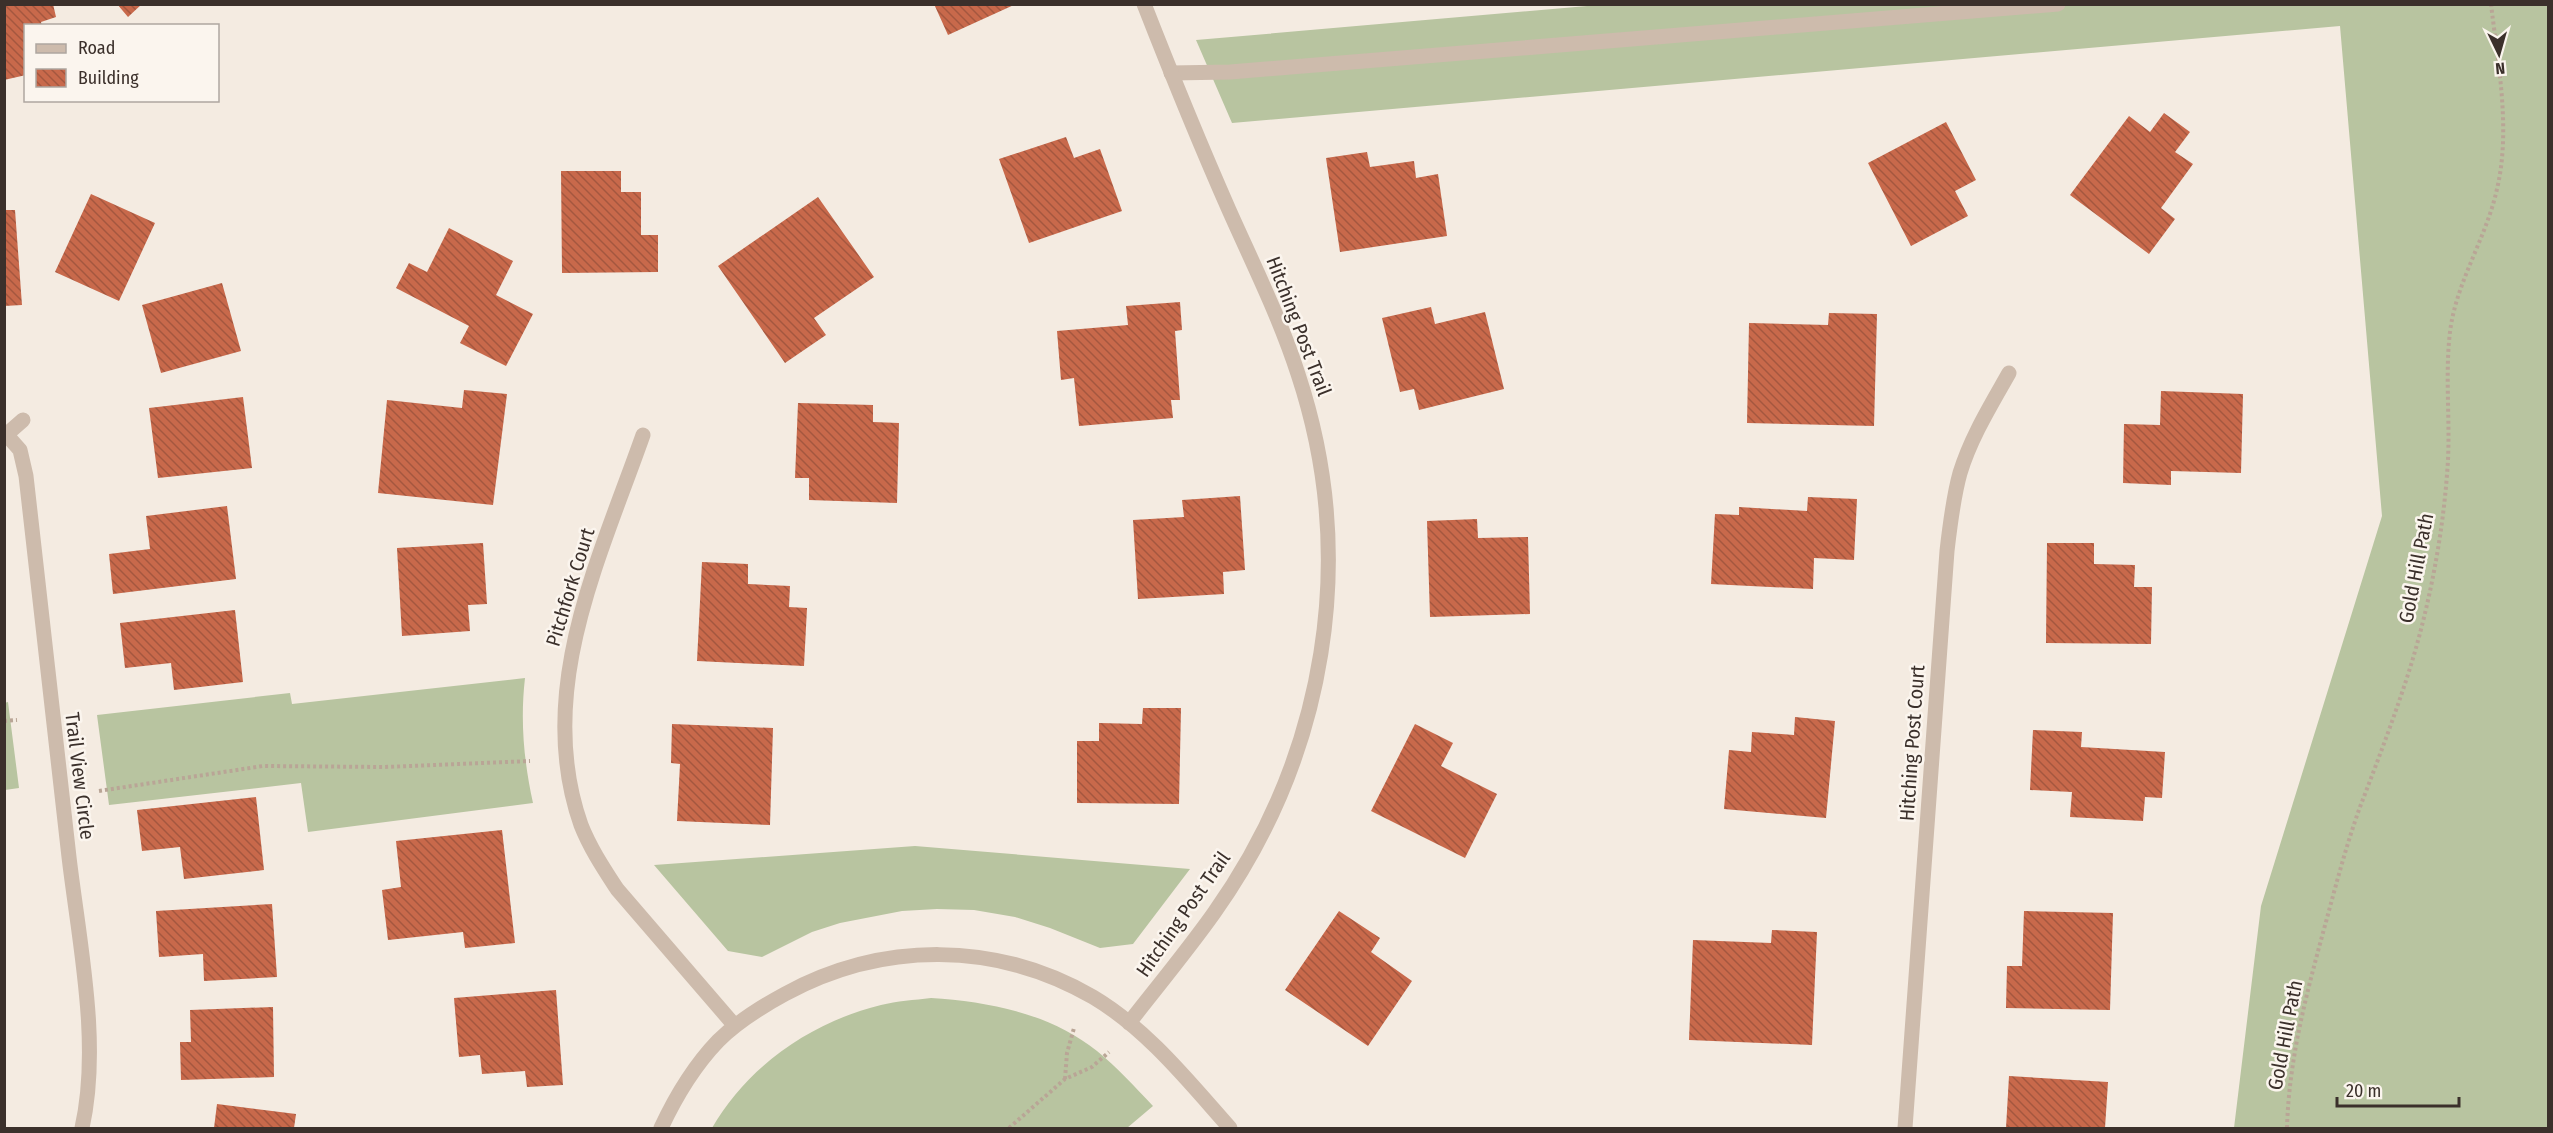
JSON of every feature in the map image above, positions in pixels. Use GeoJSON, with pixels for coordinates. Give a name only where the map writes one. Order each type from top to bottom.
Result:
{"type":"FeatureCollection","features":[{"type":"Feature","properties":{"kind":"street","name":"Hitching Post Trail"},"geometry":{"type":"LineString","coordinates":[[1129,1023],[1215,912],[1242,868],[1277,801],[1289,773],[1313,698],[1321,657],[1329,570],[1324,488],[1316,439],[1298,373],[1144,4]]}},
{"type":"Feature","properties":{"kind":"street"},"geometry":{"type":"LineString","coordinates":[[1171,73],[1265,69],[2058,4]]}},
{"type":"Feature","properties":{"kind":"street","name":"Hitching Post Court"},"geometry":{"type":"LineString","coordinates":[[1905,1128],[1951,519],[1960,472],[1976,431],[2009,373]]}},
{"type":"Feature","properties":{"kind":"street","name":"Trail View Circle"},"geometry":{"type":"LineString","coordinates":[[23,420],[6,433],[20,450],[26,476],[51,717],[87,1012],[88,1084],[82,1128]]}},
{"type":"Feature","properties":{"kind":"street","name":"Pitchfork Court"},"geometry":{"type":"LineString","coordinates":[[643,435],[576,627],[567,676],[566,756],[572,793],[582,827],[601,864],[617,889],[735,1026]]}},
{"type":"Feature","properties":{"kind":"street"},"geometry":{"type":"LineString","coordinates":[[661,1128],[669,1111],[706,1057],[735,1026],[766,1004],[829,974],[864,962],[902,955],[935,953],[967,954],[1029,968],[1084,992],[1129,1023],[1164,1055],[1230,1128]]}},
{"type":"Feature","properties":{"kind":"path","name":"Gold Hill Path"},"geometry":{"type":"LineString","coordinates":[[2287,1128],[2295,1042],[2320,944],[2360,809],[2383,750],[2412,662],[2428,597],[2443,514],[2448,460],[2449,336],[2453,306],[2481,240],[2499,177],[2502,143],[2501,93],[2491,4]]}},
{"type":"Feature","properties":{"kind":"path"},"geometry":{"type":"LineString","coordinates":[[4,721],[17,720]]}},
{"type":"Feature","properties":{"kind":"path"},"geometry":{"type":"LineString","coordinates":[[99,791],[262,766],[385,767],[530,761]]}},
{"type":"Feature","properties":{"kind":"path"},"geometry":{"type":"LineString","coordinates":[[1065,1078],[1067,1053],[1074,1028]]}},
{"type":"Feature","properties":{"kind":"path"},"geometry":{"type":"LineString","coordinates":[[1009,1128],[1065,1078],[1092,1067],[1109,1052]]}},
{"type":"Feature","properties":{"kind":"green space"},"geometry":{"type":"Polygon","coordinates":[[[1610,4],[2548,5],[2548,1128],[2234,1128],[2261,906],[2382,516],[2340,26],[1232,123],[1196,40],[1610,4]]]}},
{"type":"Feature","properties":{"kind":"green space"},"geometry":{"type":"Polygon","coordinates":[[[525,678],[524,741],[533,803],[308,832],[301,783],[109,805],[97,715],[290,693],[292,704],[525,678]]]}},
{"type":"Feature","properties":{"kind":"green space"},"geometry":{"type":"Polygon","coordinates":[[[8,702],[19,788],[5,790],[4,703],[8,702]]]}},
{"type":"Feature","properties":{"kind":"green space"},"geometry":{"type":"Polygon","coordinates":[[[915,846],[1190,869],[1133,944],[1100,948],[1015,917],[974,910],[937,909],[902,911],[840,923],[812,932],[762,957],[728,951],[654,865],[915,846]]]}},
{"type":"Feature","properties":{"kind":"green space"},"geometry":{"type":"Polygon","coordinates":[[[931,998],[997,1007],[1059,1027],[1097,1051],[1153,1106],[1127,1128],[712,1128],[744,1085],[763,1066],[806,1035],[855,1013],[887,1004],[931,998]]]}},
{"type":"Feature","properties":{"kind":"building"},"geometry":{"type":"Polygon","coordinates":[[[4,4],[53,4],[56,17],[41,22],[42,24],[24,24],[24,75],[4,80],[4,4]]]}},
{"type":"Feature","properties":{"kind":"building"},"geometry":{"type":"Polygon","coordinates":[[[117,4],[142,4],[128,17],[117,4]]]}},
{"type":"Feature","properties":{"kind":"building"},"geometry":{"type":"Polygon","coordinates":[[[934,4],[1016,4],[948,35],[934,4]]]}},
{"type":"Feature","properties":{"kind":"building"},"geometry":{"type":"Polygon","coordinates":[[[2164,113],[2190,132],[2175,152],[2193,164],[2161,208],[2175,219],[2149,254],[2070,195],[2129,116],[2150,132],[2164,113]]]}},
{"type":"Feature","properties":{"kind":"building"},"geometry":{"type":"Polygon","coordinates":[[[1946,122],[1976,180],[1955,191],[1968,216],[1911,246],[1868,163],[1946,122]]]}},
{"type":"Feature","properties":{"kind":"building"},"geometry":{"type":"Polygon","coordinates":[[[1066,137],[1074,158],[1100,149],[1122,211],[1029,243],[999,159],[1066,137]]]}},
{"type":"Feature","properties":{"kind":"building"},"geometry":{"type":"Polygon","coordinates":[[[1367,152],[1370,167],[1414,161],[1416,178],[1438,174],[1447,236],[1340,252],[1326,158],[1367,152]]]}},
{"type":"Feature","properties":{"kind":"building"},"geometry":{"type":"Polygon","coordinates":[[[561,171],[621,171],[621,192],[641,192],[641,235],[658,235],[658,272],[562,273],[561,171]]]}},
{"type":"Feature","properties":{"kind":"building"},"geometry":{"type":"Polygon","coordinates":[[[91,194],[155,223],[119,301],[55,272],[91,194]]]}},
{"type":"Feature","properties":{"kind":"building"},"geometry":{"type":"Polygon","coordinates":[[[818,197],[874,277],[814,318],[826,335],[785,363],[718,266],[818,197]]]}},
{"type":"Feature","properties":{"kind":"building"},"geometry":{"type":"Polygon","coordinates":[[[4,210],[15,210],[22,305],[4,306],[4,210]]]}},
{"type":"Feature","properties":{"kind":"building"},"geometry":{"type":"Polygon","coordinates":[[[449,228],[513,261],[496,295],[533,314],[506,366],[460,343],[469,326],[396,288],[409,263],[427,272],[449,228]]]}},
{"type":"Feature","properties":{"kind":"building"},"geometry":{"type":"Polygon","coordinates":[[[222,283],[241,351],[161,373],[142,305],[222,283]]]}},
{"type":"Feature","properties":{"kind":"building"},"geometry":{"type":"Polygon","coordinates":[[[1180,302],[1182,330],[1175,331],[1180,400],[1171,400],[1173,418],[1079,426],[1074,378],[1061,380],[1057,331],[1128,325],[1126,306],[1180,302]]]}},
{"type":"Feature","properties":{"kind":"building"},"geometry":{"type":"Polygon","coordinates":[[[1431,307],[1435,324],[1485,312],[1504,389],[1419,410],[1414,389],[1400,392],[1382,318],[1431,307]]]}},
{"type":"Feature","properties":{"kind":"building"},"geometry":{"type":"Polygon","coordinates":[[[1829,313],[1877,314],[1874,426],[1747,423],[1749,323],[1828,325],[1829,313]]]}},
{"type":"Feature","properties":{"kind":"building"},"geometry":{"type":"Polygon","coordinates":[[[464,390],[507,394],[493,505],[378,493],[387,400],[462,408],[464,390]]]}},
{"type":"Feature","properties":{"kind":"building"},"geometry":{"type":"Polygon","coordinates":[[[2161,391],[2243,394],[2241,473],[2171,471],[2171,485],[2123,483],[2124,424],[2160,425],[2161,391]]]}},
{"type":"Feature","properties":{"kind":"building"},"geometry":{"type":"Polygon","coordinates":[[[243,397],[252,468],[158,478],[149,408],[243,397]]]}},
{"type":"Feature","properties":{"kind":"building"},"geometry":{"type":"Polygon","coordinates":[[[798,403],[873,405],[873,422],[899,423],[897,503],[809,500],[809,478],[795,478],[798,403]]]}},
{"type":"Feature","properties":{"kind":"building"},"geometry":{"type":"Polygon","coordinates":[[[1240,496],[1245,570],[1223,572],[1224,594],[1138,599],[1133,520],[1184,517],[1182,500],[1240,496]]]}},
{"type":"Feature","properties":{"kind":"building"},"geometry":{"type":"Polygon","coordinates":[[[1808,497],[1857,499],[1854,560],[1814,558],[1813,589],[1711,584],[1715,514],[1739,515],[1739,507],[1807,511],[1808,497]]]}},
{"type":"Feature","properties":{"kind":"building"},"geometry":{"type":"Polygon","coordinates":[[[227,506],[236,579],[113,594],[109,554],[150,549],[146,516],[227,506]]]}},
{"type":"Feature","properties":{"kind":"building"},"geometry":{"type":"Polygon","coordinates":[[[1477,519],[1478,538],[1528,537],[1530,614],[1430,617],[1427,521],[1477,519]]]}},
{"type":"Feature","properties":{"kind":"building"},"geometry":{"type":"Polygon","coordinates":[[[483,543],[487,604],[468,605],[470,631],[402,636],[397,548],[483,543]]]}},
{"type":"Feature","properties":{"kind":"building"},"geometry":{"type":"Polygon","coordinates":[[[2047,543],[2094,543],[2094,564],[2135,565],[2134,587],[2152,587],[2151,644],[2046,643],[2047,543]]]}},
{"type":"Feature","properties":{"kind":"building"},"geometry":{"type":"Polygon","coordinates":[[[702,562],[748,564],[748,584],[790,586],[789,607],[807,608],[804,666],[697,661],[702,562]]]}},
{"type":"Feature","properties":{"kind":"building"},"geometry":{"type":"Polygon","coordinates":[[[235,610],[243,682],[174,690],[171,663],[125,668],[120,623],[235,610]]]}},
{"type":"Feature","properties":{"kind":"building"},"geometry":{"type":"Polygon","coordinates":[[[1143,708],[1181,708],[1179,804],[1077,803],[1077,741],[1099,741],[1099,723],[1142,724],[1143,708]]]}},
{"type":"Feature","properties":{"kind":"building"},"geometry":{"type":"Polygon","coordinates":[[[1795,717],[1835,721],[1826,818],[1724,809],[1729,750],[1751,752],[1752,732],[1794,735],[1795,717]]]}},
{"type":"Feature","properties":{"kind":"building"},"geometry":{"type":"Polygon","coordinates":[[[672,724],[773,728],[770,825],[677,821],[680,764],[671,763],[672,724]]]}},
{"type":"Feature","properties":{"kind":"building"},"geometry":{"type":"Polygon","coordinates":[[[1415,724],[1453,743],[1441,766],[1497,794],[1465,858],[1371,811],[1415,724]]]}},
{"type":"Feature","properties":{"kind":"building"},"geometry":{"type":"Polygon","coordinates":[[[2033,730],[2082,732],[2081,747],[2165,752],[2162,798],[2145,797],[2143,821],[2070,817],[2072,792],[2030,790],[2033,730]]]}},
{"type":"Feature","properties":{"kind":"building"},"geometry":{"type":"Polygon","coordinates":[[[256,797],[264,870],[184,879],[180,847],[142,851],[137,810],[256,797]]]}},
{"type":"Feature","properties":{"kind":"building"},"geometry":{"type":"Polygon","coordinates":[[[502,830],[515,943],[465,948],[463,932],[388,940],[382,890],[401,887],[396,841],[502,830]]]}},
{"type":"Feature","properties":{"kind":"building"},"geometry":{"type":"Polygon","coordinates":[[[272,904],[277,977],[204,981],[203,954],[159,957],[156,911],[272,904]]]}},
{"type":"Feature","properties":{"kind":"building"},"geometry":{"type":"Polygon","coordinates":[[[1339,911],[1380,938],[1371,952],[1412,981],[1368,1046],[1285,990],[1339,911]]]}},
{"type":"Feature","properties":{"kind":"building"},"geometry":{"type":"Polygon","coordinates":[[[2024,911],[2113,913],[2110,1010],[2006,1008],[2007,966],[2022,966],[2024,911]]]}},
{"type":"Feature","properties":{"kind":"building"},"geometry":{"type":"Polygon","coordinates":[[[1772,930],[1817,932],[1812,1045],[1689,1040],[1693,940],[1771,943],[1772,930]]]}},
{"type":"Feature","properties":{"kind":"building"},"geometry":{"type":"Polygon","coordinates":[[[556,990],[563,1085],[527,1087],[525,1071],[482,1074],[480,1055],[459,1057],[454,998],[556,990]]]}},
{"type":"Feature","properties":{"kind":"building"},"geometry":{"type":"Polygon","coordinates":[[[273,1007],[274,1077],[181,1080],[180,1042],[191,1042],[190,1010],[273,1007]]]}},
{"type":"Feature","properties":{"kind":"building"},"geometry":{"type":"Polygon","coordinates":[[[2009,1076],[2108,1082],[2105,1128],[2006,1128],[2009,1076]]]}},
{"type":"Feature","properties":{"kind":"building"},"geometry":{"type":"Polygon","coordinates":[[[217,1104],[296,1114],[294,1128],[214,1128],[217,1104]]]}}]}
